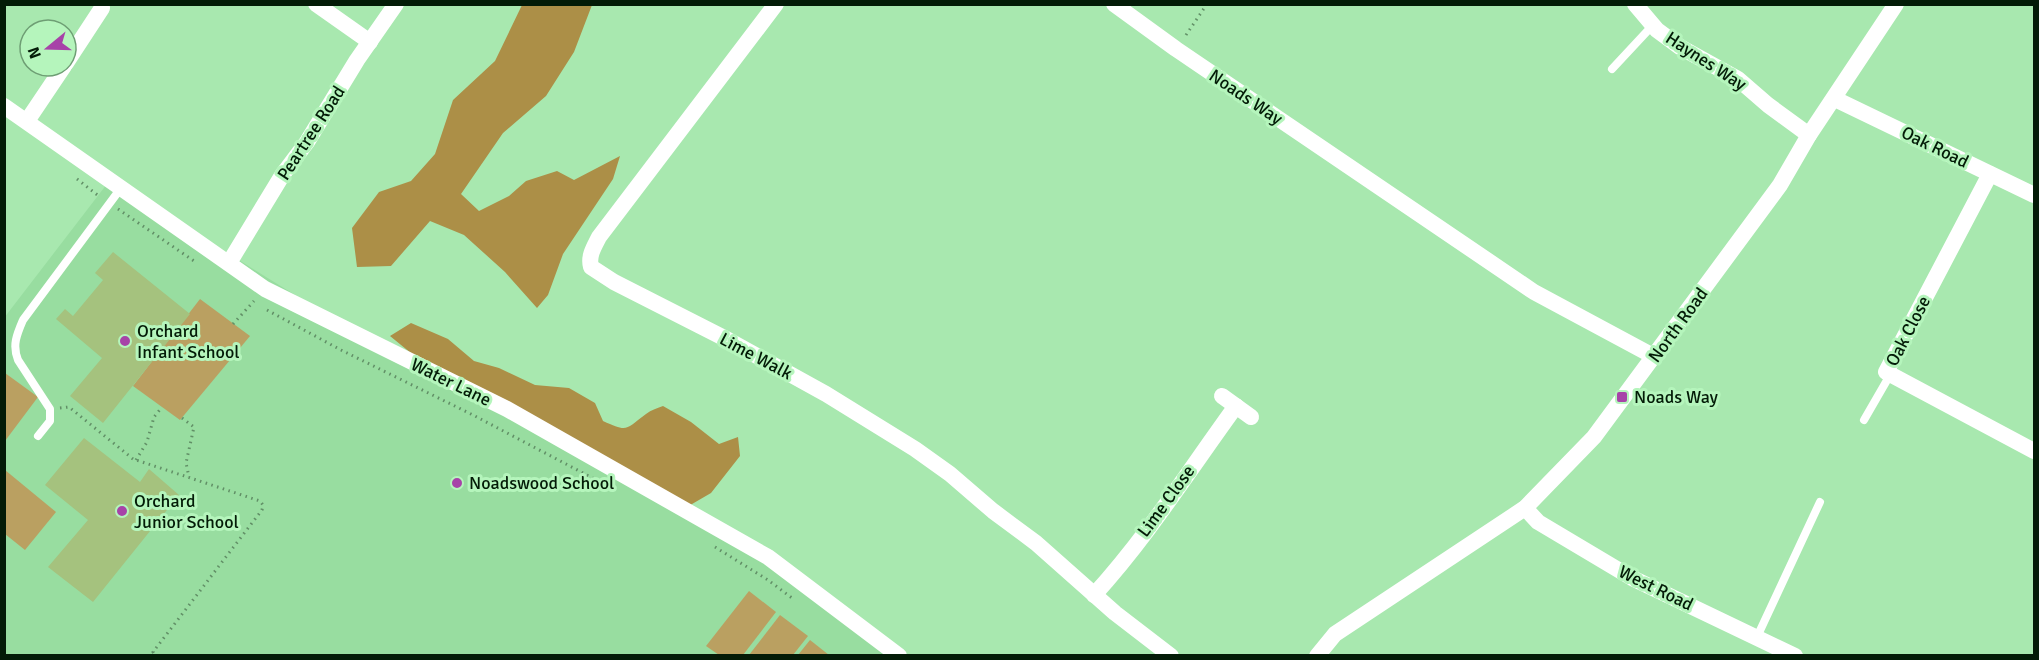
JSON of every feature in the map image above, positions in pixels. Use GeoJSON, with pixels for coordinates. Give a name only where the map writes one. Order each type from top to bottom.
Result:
{"type":"FeatureCollection","features":[{"type":"Feature","properties":{"kind":"street"},"geometry":{"type":"LineString","coordinates":[[316,4],[370,42]]}},
{"type":"Feature","properties":{"kind":"street","name":"Peartree Road"},"geometry":{"type":"LineString","coordinates":[[229,263],[284,174],[308,142],[396,4]]}},
{"type":"Feature","properties":{"kind":"street","name":"Lime Walk"},"geometry":{"type":"LineString","coordinates":[[776,4],[599,237],[589,261],[591,267],[614,282],[775,365],[871,421],[950,474],[993,511],[1036,543],[1094,595],[1171,656]]}},
{"type":"Feature","properties":{"kind":"street","name":"Noads Way"},"geometry":{"type":"LineString","coordinates":[[1114,4],[1176,49],[1533,292],[1655,357]]}},
{"type":"Feature","properties":{"kind":"street","name":"Haynes Way"},"geometry":{"type":"LineString","coordinates":[[1635,4],[1653,25],[1680,47],[1738,79],[1768,105],[1809,135]]}},
{"type":"Feature","properties":{"kind":"street","name":"North Road"},"geometry":{"type":"LineString","coordinates":[[1317,656],[1335,634],[1525,508],[1594,437],[1780,185],[1809,135],[1896,4]]}},
{"type":"Feature","properties":{"kind":"street"},"geometry":{"type":"LineString","coordinates":[[78,45],[102,8]]}},
{"type":"Feature","properties":{"kind":"street"},"geometry":{"type":"LineString","coordinates":[[27,122],[56,78]]}},
{"type":"Feature","properties":{"kind":"street","name":"Oak Road"},"geometry":{"type":"LineString","coordinates":[[1835,99],[2034,195]]}},
{"type":"Feature","properties":{"kind":"street","name":"Water Lane"},"geometry":{"type":"LineString","coordinates":[[4,106],[265,289],[507,409],[768,557],[899,656]]}},
{"type":"Feature","properties":{"kind":"street","name":"Oak Close"},"geometry":{"type":"LineString","coordinates":[[1990,174],[1886,372],[2034,451]]}},
{"type":"Feature","properties":{"kind":"street"},"geometry":{"type":"LineString","coordinates":[[1222,396],[1251,417]]}},
{"type":"Feature","properties":{"kind":"street","name":"Lime Close"},"geometry":{"type":"LineString","coordinates":[[1094,595],[1149,525],[1236,406]]}},
{"type":"Feature","properties":{"kind":"street","name":"West Road"},"geometry":{"type":"LineString","coordinates":[[1525,508],[1538,522],[1632,578],[1795,656]]}},
{"type":"Feature","properties":{"kind":"lane"},"geometry":{"type":"LineString","coordinates":[[1612,69],[1653,25]]}},
{"type":"Feature","properties":{"kind":"lane"},"geometry":{"type":"LineString","coordinates":[[38,436],[50,421],[50,409],[18,360],[15,352],[16,338],[23,320],[121,188]]}},
{"type":"Feature","properties":{"kind":"lane"},"geometry":{"type":"LineString","coordinates":[[1864,420],[1890,375]]}},
{"type":"Feature","properties":{"kind":"lane"},"geometry":{"type":"LineString","coordinates":[[1757,637],[1820,502]]}},
{"type":"Feature","properties":{"kind":"path"},"geometry":{"type":"LineString","coordinates":[[1176,49],[1207,4]]}},
{"type":"Feature","properties":{"kind":"path"},"geometry":{"type":"LineString","coordinates":[[72,175],[202,267]]}},
{"type":"Feature","properties":{"kind":"path"},"geometry":{"type":"LineString","coordinates":[[233,324],[265,289]]}},
{"type":"Feature","properties":{"kind":"path"},"geometry":{"type":"LineString","coordinates":[[245,296],[311,334],[473,415],[606,486]]}},
{"type":"Feature","properties":{"kind":"path"},"geometry":{"type":"LineString","coordinates":[[50,409],[69,407],[136,460],[260,501],[263,505],[262,510],[153,652],[156,656]]}},
{"type":"Feature","properties":{"kind":"path"},"geometry":{"type":"LineString","coordinates":[[136,460],[147,442],[154,417],[162,407]]}},
{"type":"Feature","properties":{"kind":"path"},"geometry":{"type":"LineString","coordinates":[[182,418],[194,427],[186,463],[189,477]]}},
{"type":"Feature","properties":{"kind":"path"},"geometry":{"type":"LineString","coordinates":[[708,543],[795,599]]}},
{"type":"Feature","properties":{"kind":"shaded area"},"geometry":{"type":"Polygon","coordinates":[[[522,5],[592,5],[574,52],[546,96],[503,133],[461,194],[479,211],[509,196],[526,181],[557,171],[574,180],[620,156],[613,179],[563,254],[548,295],[537,308],[505,272],[464,235],[430,221],[391,266],[357,267],[352,228],[379,192],[411,181],[435,154],[453,100],[495,61],[522,5]]]}},
{"type":"Feature","properties":{"kind":"shaded area"},"geometry":{"type":"Polygon","coordinates":[[[110,180],[374,344],[768,557],[899,655],[5,655],[4,318],[110,180]]]}},
{"type":"Feature","properties":{"kind":"shaded area"},"geometry":{"type":"Polygon","coordinates":[[[200,299],[250,336],[180,420],[133,386],[200,299]]]}},
{"type":"Feature","properties":{"kind":"shaded area"},"geometry":{"type":"Polygon","coordinates":[[[411,323],[448,339],[474,361],[499,368],[535,385],[569,388],[595,403],[603,421],[611,425],[626,428],[650,411],[663,406],[691,422],[719,444],[738,437],[740,456],[711,493],[680,511],[417,358],[390,336],[411,323]]]}},
{"type":"Feature","properties":{"kind":"shaded area"},"geometry":{"type":"Polygon","coordinates":[[[5,373],[38,397],[5,441],[5,373]]]}},
{"type":"Feature","properties":{"kind":"shaded area"},"geometry":{"type":"Polygon","coordinates":[[[5,470],[56,512],[25,550],[5,534],[5,470]]]}},
{"type":"Feature","properties":{"kind":"shaded area"},"geometry":{"type":"Polygon","coordinates":[[[749,591],[776,612],[743,655],[719,655],[706,646],[749,591]]]}},
{"type":"Feature","properties":{"kind":"shaded area"},"geometry":{"type":"Polygon","coordinates":[[[780,615],[808,636],[793,655],[749,655],[780,615]]]}},
{"type":"Feature","properties":{"kind":"shaded area"},"geometry":{"type":"Polygon","coordinates":[[[810,640],[829,655],[798,655],[810,640]]]}},
{"type":"Feature","properties":{"kind":"building","name":"Orchard Infant School"},"geometry":{"type":"Polygon","coordinates":[[[113,252],[190,314],[103,423],[70,396],[102,358],[56,319],[65,309],[73,316],[103,280],[95,273],[113,252]]]}},
{"type":"Feature","properties":{"kind":"building","name":"Orchard Junior School"},"geometry":{"type":"Polygon","coordinates":[[[84,438],[140,482],[149,469],[179,495],[93,602],[48,567],[88,520],[45,485],[84,438]]]}},
{"type":"Feature","properties":{"kind":"place","name":"Orchard Infant School"},"geometry":{"type":"Point","coordinates":[125,341]}},
{"type":"Feature","properties":{"kind":"place","name":"Noads Way"},"geometry":{"type":"Point","coordinates":[1622,397]}},
{"type":"Feature","properties":{"kind":"place","name":"Noadswood School"},"geometry":{"type":"Point","coordinates":[457,483]}},
{"type":"Feature","properties":{"kind":"place","name":"Orchard Junior School"},"geometry":{"type":"Point","coordinates":[122,511]}}]}
